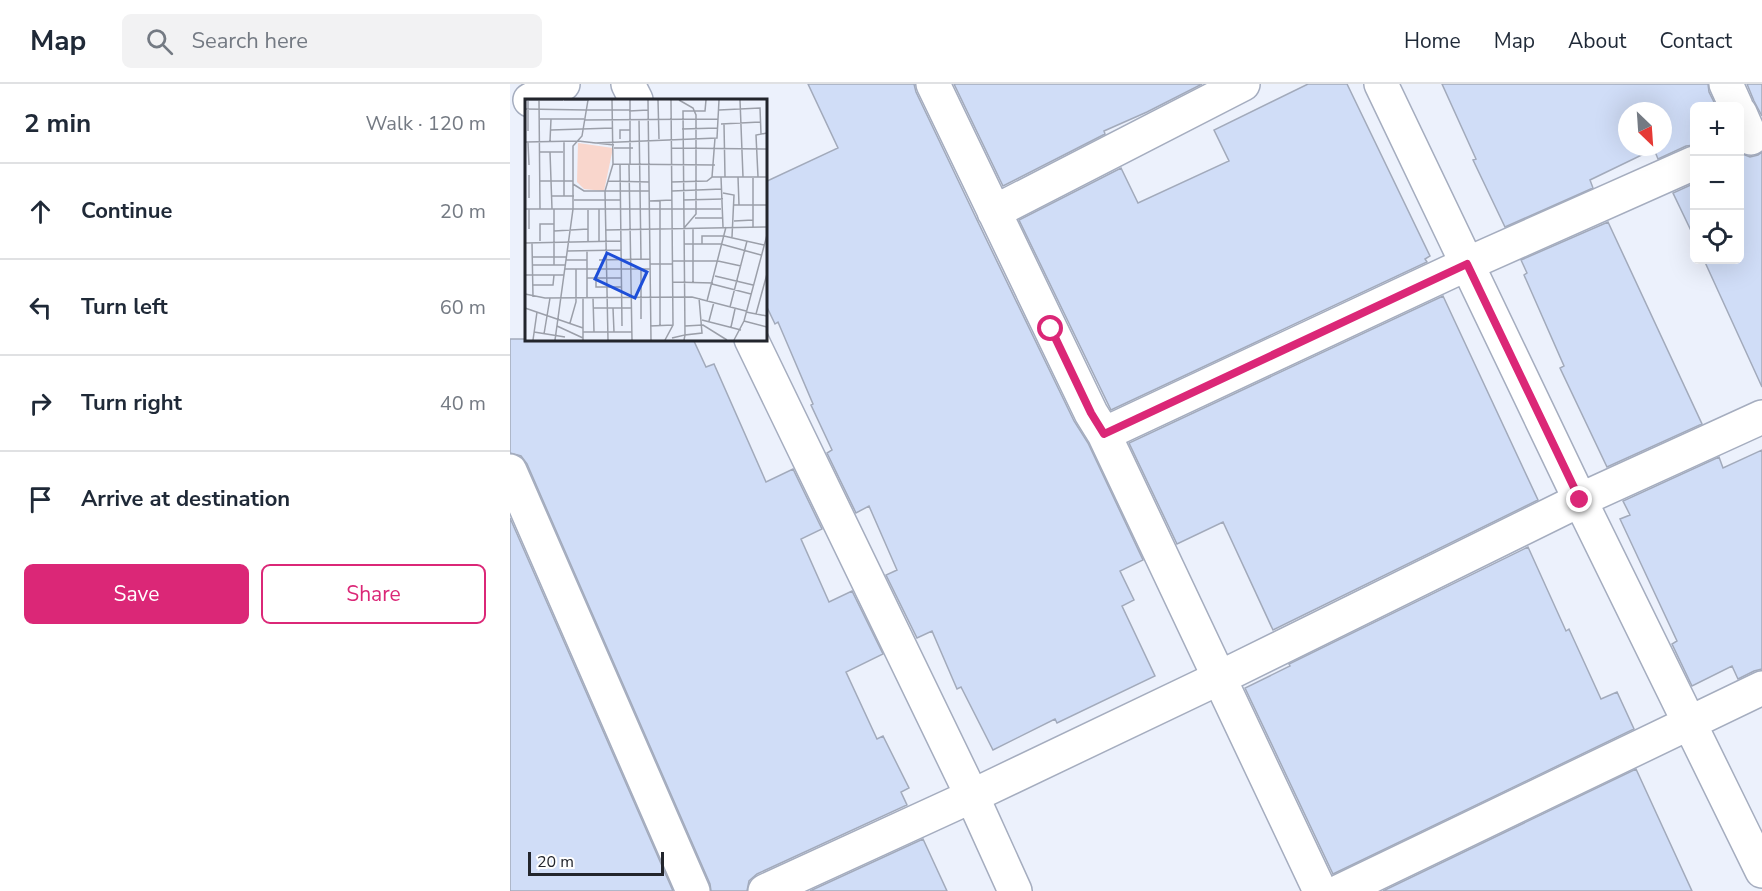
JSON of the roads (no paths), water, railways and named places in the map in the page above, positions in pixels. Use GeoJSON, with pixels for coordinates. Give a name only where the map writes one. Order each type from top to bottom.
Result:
{"type":"FeatureCollection","features":[{"type":"Feature","properties":{"kind":"street"},"geometry":{"type":"LineString","coordinates":[[532,99],[563,84]]}},
{"type":"Feature","properties":{"kind":"street"},"geometry":{"type":"LineString","coordinates":[[628,84],[636,99]]}},
{"type":"Feature","properties":{"kind":"street"},"geometry":{"type":"LineString","coordinates":[[933,84],[1091,413],[1104,434],[1320,891]]}},
{"type":"Feature","properties":{"kind":"street"},"geometry":{"type":"LineString","coordinates":[[994,212],[1243,84]]}},
{"type":"Feature","properties":{"kind":"street"},"geometry":{"type":"LineString","coordinates":[[1381,84],[1580,500],[1762,871]]}},
{"type":"Feature","properties":{"kind":"street"},"geometry":{"type":"LineString","coordinates":[[1726,84],[1734,102]]}},
{"type":"Feature","properties":{"kind":"street"},"geometry":{"type":"LineString","coordinates":[[510,110],[525,102]]}},
{"type":"Feature","properties":{"kind":"street"},"geometry":{"type":"LineString","coordinates":[[1104,434],[1467,264],[1690,165]]}},
{"type":"Feature","properties":{"kind":"street"},"geometry":{"type":"LineString","coordinates":[[751,340],[972,796],[1015,891]]}},
{"type":"Feature","properties":{"kind":"street"},"geometry":{"type":"LineString","coordinates":[[765,891],[972,796],[1219,678],[1580,500],[1762,417]]}},
{"type":"Feature","properties":{"kind":"street"},"geometry":{"type":"LineString","coordinates":[[510,471],[693,891]]}},
{"type":"Feature","properties":{"kind":"street"},"geometry":{"type":"LineString","coordinates":[[1340,891],[1762,688]]}}]}
